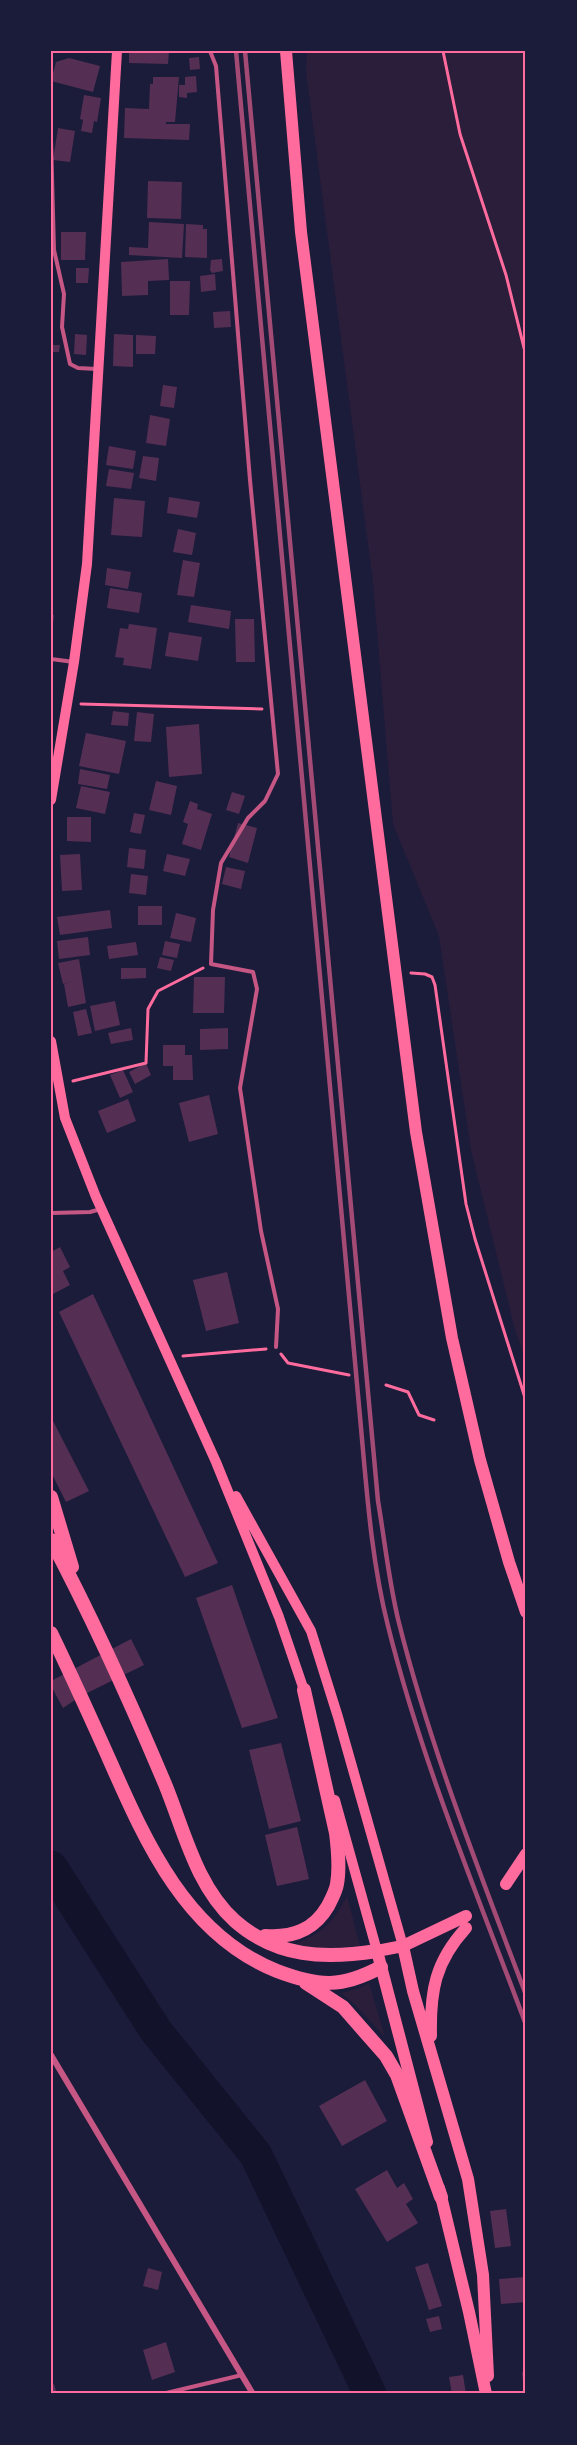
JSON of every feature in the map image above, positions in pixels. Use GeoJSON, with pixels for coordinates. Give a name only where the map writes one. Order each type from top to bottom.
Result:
{"type":"FeatureCollection","features":[{"type":"Feature","properties":{"kind":"highway"},"geometry":{"type":"LineString","coordinates":[[286,51],[301,232],[416,1132],[452,1338],[480,1460],[526,1612]]}},
{"type":"Feature","properties":{"kind":"highway"},"geometry":{"type":"LineString","coordinates":[[51,1497],[78,1591]]}},
{"type":"Feature","properties":{"kind":"highway"},"geometry":{"type":"LineString","coordinates":[[51,1540],[78,1591],[165,1784],[202,1877],[218,1902],[236,1921],[257,1936],[281,1947],[320,1956],[341,1956],[403,1946],[466,1922],[450,1946],[434,1982],[430,2018],[431,2054]]}},
{"type":"Feature","properties":{"kind":"highway"},"geometry":{"type":"LineString","coordinates":[[51,1633],[145,1838],[168,1878],[190,1907],[216,1934],[258,1962],[301,1980],[343,2007],[386,2056],[398,2075],[441,2197]]}},
{"type":"Feature","properties":{"kind":"highway"},"geometry":{"type":"LineString","coordinates":[[257,1936],[295,1935],[309,1929],[321,1917],[338,1885],[336,1833],[304,1690]]}},
{"type":"Feature","properties":{"kind":"highway"},"geometry":{"type":"LineString","coordinates":[[506,1884],[526,1854]]}},
{"type":"Feature","properties":{"kind":"highway"},"geometry":{"type":"LineString","coordinates":[[301,1980],[336,1983],[355,1980],[381,1967],[403,1946]]}},
{"type":"Feature","properties":{"kind":"highway"},"geometry":{"type":"LineString","coordinates":[[403,1946],[431,2054],[468,2179],[477,2227],[484,2297],[488,2394]]}},
{"type":"Feature","properties":{"kind":"highway"},"geometry":{"type":"LineString","coordinates":[[377,1951],[441,2197],[488,2394]]}},
{"type":"Feature","properties":{"kind":"main road"},"geometry":{"type":"LineString","coordinates":[[51,800],[74,662],[88,552],[117,51]]}},
{"type":"Feature","properties":{"kind":"main road"},"geometry":{"type":"LineString","coordinates":[[51,1041],[65,1118],[101,1208],[216,1462],[279,1617],[304,1690],[377,1951]]}},
{"type":"Feature","properties":{"kind":"main road"},"geometry":{"type":"LineString","coordinates":[[216,1462],[311,1631],[403,1946]]}},
{"type":"Feature","properties":{"kind":"street"},"geometry":{"type":"LineString","coordinates":[[51,2055],[253,2394]]}},
{"type":"Feature","properties":{"kind":"lane"},"geometry":{"type":"LineString","coordinates":[[210,51],[216,66],[250,480],[278,774],[265,801],[248,818],[221,863],[213,910],[211,964],[253,972],[257,989],[240,1088],[261,1232],[278,1309],[276,1347]]}},
{"type":"Feature","properties":{"kind":"lane"},"geometry":{"type":"LineString","coordinates":[[51,139],[54,250],[64,294],[62,327],[66,350],[70,364],[78,369],[98,369]]}},
{"type":"Feature","properties":{"kind":"lane"},"geometry":{"type":"LineString","coordinates":[[51,659],[74,662]]}},
{"type":"Feature","properties":{"kind":"lane"},"geometry":{"type":"LineString","coordinates":[[51,1213],[90,1212],[101,1208]]}},
{"type":"Feature","properties":{"kind":"lane"},"geometry":{"type":"LineString","coordinates":[[162,2394],[242,2374]]}},
{"type":"Feature","properties":{"kind":"path"},"geometry":{"type":"LineString","coordinates":[[443,51],[460,134],[506,275],[526,356]]}},
{"type":"Feature","properties":{"kind":"path"},"geometry":{"type":"LineString","coordinates":[[81,704],[272,709]]}},
{"type":"Feature","properties":{"kind":"path"},"geometry":{"type":"LineString","coordinates":[[72,1082],[146,1064],[148,1010],[158,991],[211,964]]}},
{"type":"Feature","properties":{"kind":"path"},"geometry":{"type":"LineString","coordinates":[[397,973],[425,974],[432,977],[435,985],[466,1204],[474,1239],[526,1401]]}},
{"type":"Feature","properties":{"kind":"path"},"geometry":{"type":"LineString","coordinates":[[201,1355],[276,1347],[288,1363],[349,1375]]}},
{"type":"Feature","properties":{"kind":"path"},"geometry":{"type":"LineString","coordinates":[[519,1377],[526,1376]]}},
{"type":"Feature","properties":{"kind":"path"},"geometry":{"type":"LineString","coordinates":[[386,1385],[408,1392],[419,1415],[434,1420]]}},
{"type":"Feature","properties":{"kind":"shaded area"},"geometry":{"type":"Polygon","coordinates":[[[307,51],[526,51],[526,1361],[515,1330],[471,1150],[439,936],[393,824],[373,582],[306,72],[307,51]]]}},
{"type":"Feature","properties":{"kind":"shaded area"},"geometry":{"type":"Polygon","coordinates":[[[347,1896],[360,1946],[323,1949],[300,1946],[298,1943],[327,1925],[347,1896]]]}},
{"type":"Feature","properties":{"kind":"shaded area"},"geometry":{"type":"Polygon","coordinates":[[[369,1983],[385,2037],[341,1993],[369,1983]]]}},
{"type":"Feature","properties":{"kind":"building"},"geometry":{"type":"Polygon","coordinates":[[[129,51],[169,51],[168,64],[129,63],[129,51]]]}},
{"type":"Feature","properties":{"kind":"building"},"geometry":{"type":"Polygon","coordinates":[[[199,57],[200,69],[190,70],[189,58],[199,57]]]}},
{"type":"Feature","properties":{"kind":"building"},"geometry":{"type":"Polygon","coordinates":[[[69,58],[100,66],[93,92],[51,81],[56,62],[69,58]]]}},
{"type":"Feature","properties":{"kind":"building"},"geometry":{"type":"Polygon","coordinates":[[[196,76],[197,92],[187,93],[187,98],[179,97],[179,85],[185,85],[185,77],[196,76]]]}},
{"type":"Feature","properties":{"kind":"building"},"geometry":{"type":"Polygon","coordinates":[[[153,77],[179,77],[175,122],[166,122],[166,124],[190,124],[189,140],[124,138],[125,108],[149,109],[150,84],[153,84],[153,77]]]}},
{"type":"Feature","properties":{"kind":"building"},"geometry":{"type":"Polygon","coordinates":[[[84,95],[101,98],[97,122],[94,121],[92,133],[81,131],[83,120],[80,119],[84,95]]]}},
{"type":"Feature","properties":{"kind":"building"},"geometry":{"type":"Polygon","coordinates":[[[58,128],[75,131],[70,162],[53,160],[58,128]]]}},
{"type":"Feature","properties":{"kind":"building"},"geometry":{"type":"Polygon","coordinates":[[[148,181],[182,182],[181,219],[147,218],[148,181]]]}},
{"type":"Feature","properties":{"kind":"building"},"geometry":{"type":"Polygon","coordinates":[[[149,222],[184,224],[182,258],[129,255],[129,247],[148,248],[149,222]]]}},
{"type":"Feature","properties":{"kind":"building"},"geometry":{"type":"Polygon","coordinates":[[[186,224],[203,225],[203,229],[207,229],[207,258],[185,257],[186,224]]]}},
{"type":"Feature","properties":{"kind":"building"},"geometry":{"type":"Polygon","coordinates":[[[61,232],[86,232],[85,260],[61,260],[61,232]]]}},
{"type":"Feature","properties":{"kind":"building"},"geometry":{"type":"Polygon","coordinates":[[[168,259],[169,280],[148,281],[148,295],[122,296],[121,262],[168,259]]]}},
{"type":"Feature","properties":{"kind":"building"},"geometry":{"type":"Polygon","coordinates":[[[222,259],[223,271],[212,273],[211,260],[222,259]]]}},
{"type":"Feature","properties":{"kind":"building"},"geometry":{"type":"Polygon","coordinates":[[[76,268],[89,268],[88,283],[76,283],[76,268]]]}},
{"type":"Feature","properties":{"kind":"building"},"geometry":{"type":"Polygon","coordinates":[[[215,274],[216,290],[201,292],[200,276],[215,274]]]}},
{"type":"Feature","properties":{"kind":"building"},"geometry":{"type":"Polygon","coordinates":[[[170,281],[190,281],[189,315],[170,315],[170,281]]]}},
{"type":"Feature","properties":{"kind":"building"},"geometry":{"type":"Polygon","coordinates":[[[230,311],[231,327],[214,328],[213,312],[230,311]]]}},
{"type":"Feature","properties":{"kind":"building"},"geometry":{"type":"Polygon","coordinates":[[[75,334],[87,335],[86,355],[74,354],[75,334]]]}},
{"type":"Feature","properties":{"kind":"building"},"geometry":{"type":"Polygon","coordinates":[[[114,334],[133,335],[133,367],[113,366],[114,334]]]}},
{"type":"Feature","properties":{"kind":"building"},"geometry":{"type":"Polygon","coordinates":[[[136,335],[156,336],[155,354],[136,354],[136,335]]]}},
{"type":"Feature","properties":{"kind":"building"},"geometry":{"type":"Polygon","coordinates":[[[51,345],[60,345],[59,352],[51,352],[51,345]]]}},
{"type":"Feature","properties":{"kind":"building"},"geometry":{"type":"Polygon","coordinates":[[[163,385],[177,387],[174,408],[160,406],[163,385]]]}},
{"type":"Feature","properties":{"kind":"building"},"geometry":{"type":"Polygon","coordinates":[[[150,415],[170,419],[166,446],[146,443],[150,415]]]}},
{"type":"Feature","properties":{"kind":"building"},"geometry":{"type":"Polygon","coordinates":[[[109,446],[136,451],[133,469],[106,465],[109,446]]]}},
{"type":"Feature","properties":{"kind":"building"},"geometry":{"type":"Polygon","coordinates":[[[143,456],[159,458],[156,481],[139,478],[143,456]]]}},
{"type":"Feature","properties":{"kind":"building"},"geometry":{"type":"Polygon","coordinates":[[[109,469],[134,473],[131,489],[106,486],[109,469]]]}},
{"type":"Feature","properties":{"kind":"building"},"geometry":{"type":"Polygon","coordinates":[[[169,497],[200,502],[197,518],[167,513],[169,497]]]}},
{"type":"Feature","properties":{"kind":"building"},"geometry":{"type":"Polygon","coordinates":[[[114,498],[145,501],[142,537],[111,535],[114,498]]]}},
{"type":"Feature","properties":{"kind":"building"},"geometry":{"type":"Polygon","coordinates":[[[178,529],[196,533],[192,555],[173,552],[178,529]]]}},
{"type":"Feature","properties":{"kind":"building"},"geometry":{"type":"Polygon","coordinates":[[[183,560],[200,563],[194,597],[177,595],[183,560]]]}},
{"type":"Feature","properties":{"kind":"building"},"geometry":{"type":"Polygon","coordinates":[[[107,568],[131,572],[128,589],[105,585],[107,568]]]}},
{"type":"Feature","properties":{"kind":"building"},"geometry":{"type":"Polygon","coordinates":[[[110,588],[142,593],[139,613],[107,608],[110,588]]]}},
{"type":"Feature","properties":{"kind":"building"},"geometry":{"type":"Polygon","coordinates":[[[191,605],[231,611],[229,629],[188,622],[191,605]]]}},
{"type":"Feature","properties":{"kind":"building"},"geometry":{"type":"Polygon","coordinates":[[[51,614],[54,615],[52,629],[51,629],[51,614]]]}},
{"type":"Feature","properties":{"kind":"building"},"geometry":{"type":"Polygon","coordinates":[[[235,619],[254,619],[255,662],[236,662],[235,619]]]}},
{"type":"Feature","properties":{"kind":"building"},"geometry":{"type":"Polygon","coordinates":[[[129,624],[157,628],[151,669],[123,665],[124,658],[115,657],[120,628],[128,629],[129,624]]]}},
{"type":"Feature","properties":{"kind":"building"},"geometry":{"type":"Polygon","coordinates":[[[169,632],[202,637],[198,661],[165,656],[169,632]]]}},
{"type":"Feature","properties":{"kind":"building"},"geometry":{"type":"Polygon","coordinates":[[[113,711],[129,713],[128,726],[111,725],[113,711]]]}},
{"type":"Feature","properties":{"kind":"building"},"geometry":{"type":"Polygon","coordinates":[[[137,712],[154,714],[151,742],[134,741],[137,712]]]}},
{"type":"Feature","properties":{"kind":"building"},"geometry":{"type":"Polygon","coordinates":[[[199,724],[202,774],[169,777],[166,727],[199,724]]]}},
{"type":"Feature","properties":{"kind":"building"},"geometry":{"type":"Polygon","coordinates":[[[86,733],[126,741],[119,774],[79,766],[86,733]]]}},
{"type":"Feature","properties":{"kind":"building"},"geometry":{"type":"Polygon","coordinates":[[[80,769],[110,775],[107,789],[78,784],[80,769]]]}},
{"type":"Feature","properties":{"kind":"building"},"geometry":{"type":"Polygon","coordinates":[[[156,781],[177,786],[171,815],[149,810],[156,781]]]}},
{"type":"Feature","properties":{"kind":"building"},"geometry":{"type":"Polygon","coordinates":[[[81,786],[110,792],[105,814],[76,808],[81,786]]]}},
{"type":"Feature","properties":{"kind":"building"},"geometry":{"type":"Polygon","coordinates":[[[232,792],[245,796],[239,814],[226,810],[232,792]]]}},
{"type":"Feature","properties":{"kind":"building"},"geometry":{"type":"Polygon","coordinates":[[[190,801],[198,804],[197,809],[212,814],[201,850],[182,844],[188,824],[183,822],[190,801]]]}},
{"type":"Feature","properties":{"kind":"building"},"geometry":{"type":"Polygon","coordinates":[[[134,813],[145,815],[141,834],[130,832],[134,813]]]}},
{"type":"Feature","properties":{"kind":"building"},"geometry":{"type":"Polygon","coordinates":[[[67,817],[91,817],[91,842],[67,841],[67,817]]]}},
{"type":"Feature","properties":{"kind":"building"},"geometry":{"type":"Polygon","coordinates":[[[238,823],[257,828],[248,863],[229,857],[238,823]]]}},
{"type":"Feature","properties":{"kind":"building"},"geometry":{"type":"Polygon","coordinates":[[[129,848],[146,850],[144,869],[127,867],[129,848]]]}},
{"type":"Feature","properties":{"kind":"building"},"geometry":{"type":"Polygon","coordinates":[[[80,854],[82,890],[62,891],[60,855],[80,854]]]}},
{"type":"Feature","properties":{"kind":"building"},"geometry":{"type":"Polygon","coordinates":[[[167,854],[190,859],[185,876],[163,871],[167,854]]]}},
{"type":"Feature","properties":{"kind":"building"},"geometry":{"type":"Polygon","coordinates":[[[226,867],[245,871],[241,889],[222,884],[226,867]]]}},
{"type":"Feature","properties":{"kind":"building"},"geometry":{"type":"Polygon","coordinates":[[[131,874],[148,876],[146,895],[129,893],[131,874]]]}},
{"type":"Feature","properties":{"kind":"building"},"geometry":{"type":"Polygon","coordinates":[[[138,906],[162,906],[162,925],[138,925],[138,906]]]}},
{"type":"Feature","properties":{"kind":"building"},"geometry":{"type":"Polygon","coordinates":[[[110,910],[112,928],[60,935],[57,917],[110,910]]]}},
{"type":"Feature","properties":{"kind":"building"},"geometry":{"type":"Polygon","coordinates":[[[176,913],[196,918],[191,942],[170,938],[176,913]]]}},
{"type":"Feature","properties":{"kind":"building"},"geometry":{"type":"Polygon","coordinates":[[[88,937],[90,955],[59,959],[57,941],[88,937]]]}},
{"type":"Feature","properties":{"kind":"building"},"geometry":{"type":"Polygon","coordinates":[[[165,941],[180,944],[177,958],[162,955],[165,941]]]}},
{"type":"Feature","properties":{"kind":"building"},"geometry":{"type":"Polygon","coordinates":[[[136,942],[138,955],[109,959],[107,946],[136,942]]]}},
{"type":"Feature","properties":{"kind":"building"},"geometry":{"type":"Polygon","coordinates":[[[160,957],[174,960],[171,971],[157,968],[160,957]]]}},
{"type":"Feature","properties":{"kind":"building"},"geometry":{"type":"Polygon","coordinates":[[[79,959],[86,1003],[68,1007],[64,984],[73,981],[63,984],[58,963],[79,959]]]}},
{"type":"Feature","properties":{"kind":"building"},"geometry":{"type":"Polygon","coordinates":[[[121,968],[146,968],[146,978],[121,979],[121,968]]]}},
{"type":"Feature","properties":{"kind":"building"},"geometry":{"type":"Polygon","coordinates":[[[194,977],[225,977],[224,1013],[193,1013],[194,977]]]}},
{"type":"Feature","properties":{"kind":"building"},"geometry":{"type":"Polygon","coordinates":[[[115,1001],[120,1025],[95,1031],[90,1006],[115,1001]]]}},
{"type":"Feature","properties":{"kind":"building"},"geometry":{"type":"Polygon","coordinates":[[[86,1009],[92,1033],[78,1036],[73,1012],[86,1009]]]}},
{"type":"Feature","properties":{"kind":"building"},"geometry":{"type":"Polygon","coordinates":[[[131,1028],[133,1040],[111,1044],[108,1033],[131,1028]]]}},
{"type":"Feature","properties":{"kind":"building"},"geometry":{"type":"Polygon","coordinates":[[[228,1028],[228,1049],[200,1050],[200,1029],[228,1028]]]}},
{"type":"Feature","properties":{"kind":"building"},"geometry":{"type":"Polygon","coordinates":[[[163,1045],[185,1045],[185,1055],[192,1055],[193,1080],[173,1080],[173,1066],[163,1066],[163,1045]]]}},
{"type":"Feature","properties":{"kind":"building"},"geometry":{"type":"Polygon","coordinates":[[[146,1063],[151,1075],[135,1084],[129,1072],[146,1063]]]}},
{"type":"Feature","properties":{"kind":"building"},"geometry":{"type":"Polygon","coordinates":[[[123,1070],[133,1092],[120,1098],[110,1075],[123,1070]]]}},
{"type":"Feature","properties":{"kind":"building"},"geometry":{"type":"Polygon","coordinates":[[[209,1095],[218,1134],[189,1142],[179,1103],[209,1095]]]}},
{"type":"Feature","properties":{"kind":"building"},"geometry":{"type":"Polygon","coordinates":[[[128,1099],[136,1121],[107,1133],[98,1111],[128,1099]]]}},
{"type":"Feature","properties":{"kind":"building"},"geometry":{"type":"Polygon","coordinates":[[[60,1247],[70,1267],[63,1271],[70,1285],[51,1295],[51,1252],[60,1247]]]}},
{"type":"Feature","properties":{"kind":"building"},"geometry":{"type":"Polygon","coordinates":[[[227,1272],[239,1323],[206,1331],[193,1280],[227,1272]]]}},
{"type":"Feature","properties":{"kind":"building"},"geometry":{"type":"Polygon","coordinates":[[[93,1294],[218,1563],[185,1577],[59,1312],[93,1294]]]}},
{"type":"Feature","properties":{"kind":"building"},"geometry":{"type":"Polygon","coordinates":[[[51,1417],[89,1491],[66,1502],[51,1472],[51,1417]]]}},
{"type":"Feature","properties":{"kind":"building"},"geometry":{"type":"Polygon","coordinates":[[[232,1585],[278,1718],[242,1728],[196,1598],[232,1585]]]}},
{"type":"Feature","properties":{"kind":"building"},"geometry":{"type":"Polygon","coordinates":[[[131,1639],[144,1665],[81,1696],[63,1708],[51,1686],[51,1681],[131,1639]]]}},
{"type":"Feature","properties":{"kind":"building"},"geometry":{"type":"Polygon","coordinates":[[[281,1743],[301,1821],[269,1829],[249,1750],[281,1743]]]}},
{"type":"Feature","properties":{"kind":"building"},"geometry":{"type":"Polygon","coordinates":[[[297,1827],[309,1879],[277,1886],[265,1835],[297,1827]]]}},
{"type":"Feature","properties":{"kind":"building"},"geometry":{"type":"Polygon","coordinates":[[[365,2080],[387,2121],[342,2146],[319,2106],[365,2080]]]}},
{"type":"Feature","properties":{"kind":"building"},"geometry":{"type":"Polygon","coordinates":[[[387,2170],[397,2188],[404,2183],[413,2199],[406,2204],[418,2223],[387,2242],[355,2189],[387,2170]]]}},
{"type":"Feature","properties":{"kind":"building"},"geometry":{"type":"Polygon","coordinates":[[[506,2209],[511,2246],[495,2248],[490,2211],[506,2209]]]}},
{"type":"Feature","properties":{"kind":"building"},"geometry":{"type":"Polygon","coordinates":[[[428,2263],[442,2306],[429,2310],[415,2267],[428,2263]]]}},
{"type":"Feature","properties":{"kind":"building"},"geometry":{"type":"Polygon","coordinates":[[[148,2268],[162,2272],[158,2290],[143,2286],[148,2268]]]}},
{"type":"Feature","properties":{"kind":"building"},"geometry":{"type":"Polygon","coordinates":[[[525,2277],[526,2302],[501,2304],[499,2279],[525,2277]]]}},
{"type":"Feature","properties":{"kind":"building"},"geometry":{"type":"Polygon","coordinates":[[[439,2316],[442,2329],[430,2332],[426,2319],[439,2316]]]}},
{"type":"Feature","properties":{"kind":"building"},"geometry":{"type":"Polygon","coordinates":[[[166,2342],[175,2372],[152,2380],[143,2350],[166,2342]]]}},
{"type":"Feature","properties":{"kind":"building"},"geometry":{"type":"Polygon","coordinates":[[[522,2372],[526,2372],[526,2392],[524,2392],[522,2372]]]}},
{"type":"Feature","properties":{"kind":"building"},"geometry":{"type":"Polygon","coordinates":[[[463,2375],[466,2394],[452,2394],[449,2377],[463,2375]]]}},
{"type":"Feature","properties":{"kind":"building"},"geometry":{"type":"Polygon","coordinates":[[[54,2384],[57,2394],[51,2394],[51,2385],[54,2384]]]}},
{"type":"Feature","properties":{"kind":"waterway"},"geometry":{"type":"LineString","coordinates":[[51,1867],[156,2031],[256,2155],[370,2394]]}},
{"type":"Feature","properties":{"kind":"railway"},"geometry":{"type":"LineString","coordinates":[[236,51],[369,1517],[377,1572],[388,1626],[417,1728],[451,1827],[526,2025]]}},
{"type":"Feature","properties":{"kind":"railway"},"geometry":{"type":"LineString","coordinates":[[245,51],[378,1501],[392,1593],[426,1718],[457,1811],[526,1995]]}}]}
